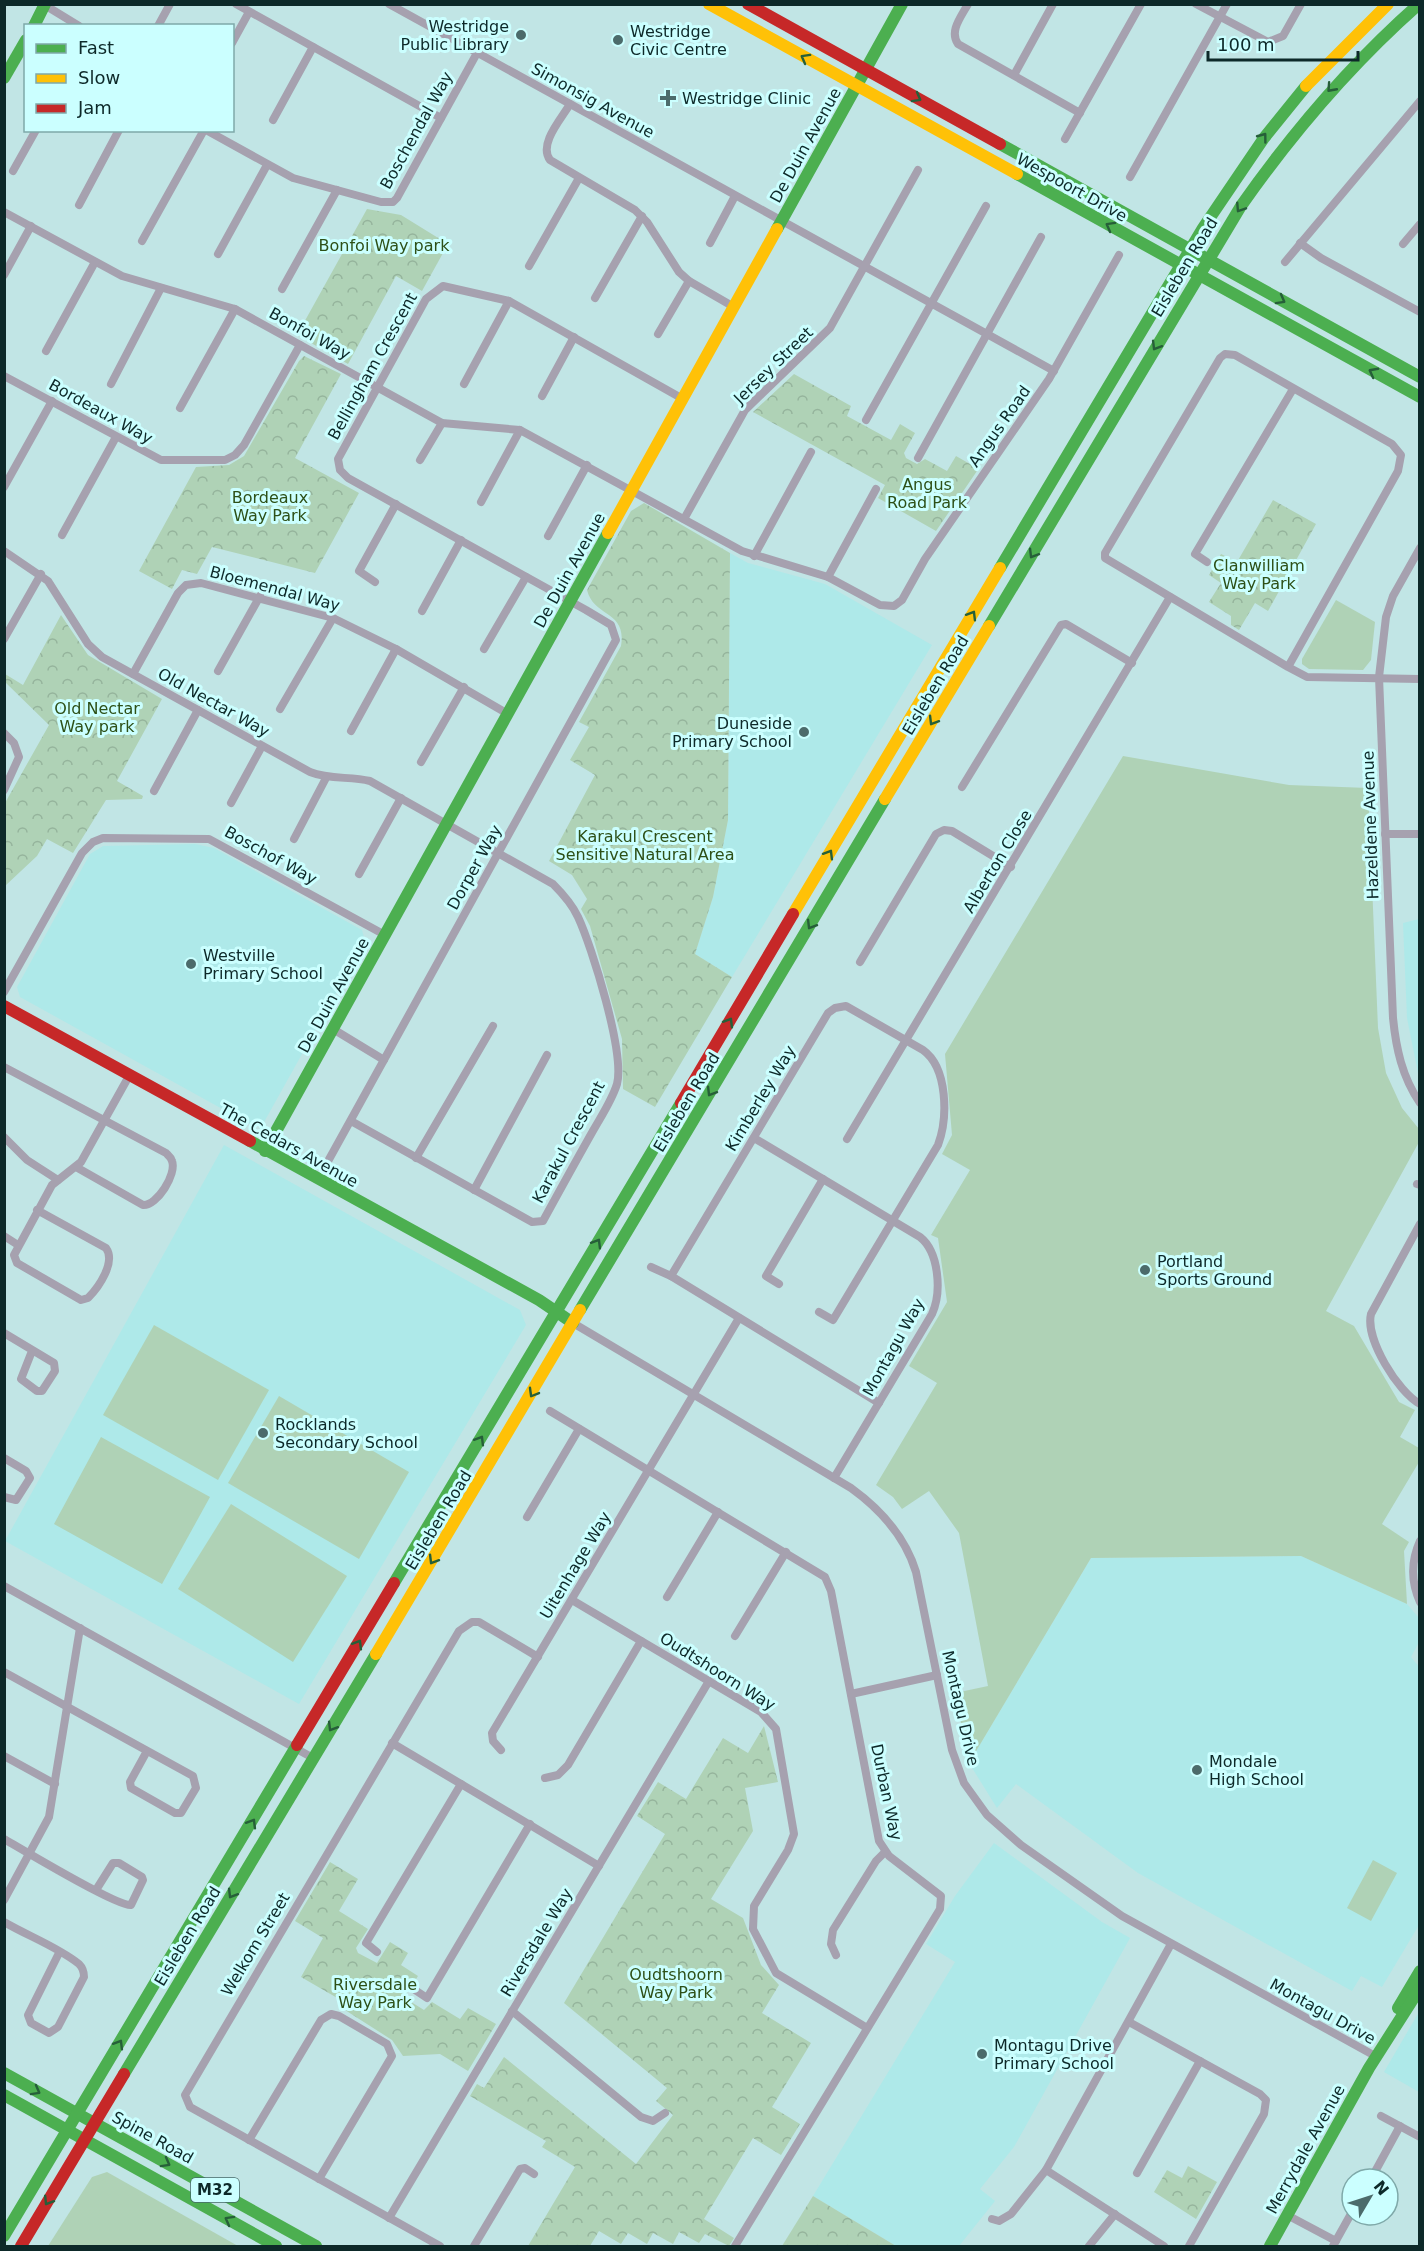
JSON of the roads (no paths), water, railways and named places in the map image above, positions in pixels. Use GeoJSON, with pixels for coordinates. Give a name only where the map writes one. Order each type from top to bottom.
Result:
{"type":"FeatureCollection","features":[{"type":"Feature","properties":{"kind":"main road","name":"Wespoort Drive"},"geometry":{"type":"LineString","coordinates":[[709,4],[1419,397]]}},
{"type":"Feature","properties":{"kind":"main road","name":"Wespoort Drive"},"geometry":{"type":"LineString","coordinates":[[748,4],[1419,376]]}},
{"type":"Feature","properties":{"kind":"main road","name":"De Duin Avenue"},"geometry":{"type":"LineString","coordinates":[[265,1151],[902,4]]}},
{"type":"Feature","properties":{"kind":"main road","name":"Eisleben Road"},"geometry":{"type":"LineString","coordinates":[[4,2236],[1180,266],[1248,157],[1281,115],[1332,57],[1388,4]]}},
{"type":"Feature","properties":{"kind":"main road","name":"Eisleben Road"},"geometry":{"type":"LineString","coordinates":[[21,2247],[1207,259],[1262,174],[1310,111],[1375,42],[1419,4]]}},
{"type":"Feature","properties":{"kind":"main road"},"geometry":{"type":"LineString","coordinates":[[35,24],[44,5]]}},
{"type":"Feature","properties":{"kind":"main road"},"geometry":{"type":"LineString","coordinates":[[4,78],[24,43]]}},
{"type":"Feature","properties":{"kind":"main road","name":"The Cedars Avenue"},"geometry":{"type":"LineString","coordinates":[[4,1006],[539,1300],[573,1323]]}},
{"type":"Feature","properties":{"kind":"main road","name":"Merrydale Avenue"},"geometry":{"type":"LineString","coordinates":[[1375,2056],[1382,2036],[1419,1971]]}},
{"type":"Feature","properties":{"kind":"main road","name":"Merrydale Avenue"},"geometry":{"type":"LineString","coordinates":[[1270,2247],[1375,2056],[1419,1988]]}},
{"type":"Feature","properties":{"kind":"main road","name":"Spine Road"},"geometry":{"type":"LineString","coordinates":[[4,2073],[316,2247]]}},
{"type":"Feature","properties":{"kind":"main road","name":"M32"},"geometry":{"type":"LineString","coordinates":[[4,2095],[276,2247]]}},
{"type":"Feature","properties":{"kind":"street"},"geometry":{"type":"LineString","coordinates":[[159,24],[170,4]]}},
{"type":"Feature","properties":{"kind":"street"},"geometry":{"type":"LineString","coordinates":[[236,4],[441,118]]}},
{"type":"Feature","properties":{"kind":"street","name":"Simonsig Avenue"},"geometry":{"type":"LineString","coordinates":[[389,4],[1054,371]]}},
{"type":"Feature","properties":{"kind":"street"},"geometry":{"type":"LineString","coordinates":[[968,4],[954,30],[956,41],[1080,113]]}},
{"type":"Feature","properties":{"kind":"street"},"geometry":{"type":"LineString","coordinates":[[1014,75],[1053,4]]}},
{"type":"Feature","properties":{"kind":"street"},"geometry":{"type":"LineString","coordinates":[[1065,139],[1141,4]]}},
{"type":"Feature","properties":{"kind":"street"},"geometry":{"type":"LineString","coordinates":[[1196,4],[1263,41],[1273,42],[1283,36],[1301,4]]}},
{"type":"Feature","properties":{"kind":"street"},"geometry":{"type":"LineString","coordinates":[[1130,177],[1227,4]]}},
{"type":"Feature","properties":{"kind":"street"},"geometry":{"type":"LineString","coordinates":[[44,5],[76,24]]}},
{"type":"Feature","properties":{"kind":"street"},"geometry":{"type":"LineString","coordinates":[[234,39],[249,12]]}},
{"type":"Feature","properties":{"kind":"street"},"geometry":{"type":"LineString","coordinates":[[273,120],[313,47]]}},
{"type":"Feature","properties":{"kind":"street","name":"Boschendal Way"},"geometry":{"type":"LineString","coordinates":[[209,132],[293,178],[381,202],[395,201],[477,53]]}},
{"type":"Feature","properties":{"kind":"street"},"geometry":{"type":"LineString","coordinates":[[1285,262],[1419,101]]}},
{"type":"Feature","properties":{"kind":"street"},"geometry":{"type":"LineString","coordinates":[[570,104],[547,143],[546,150],[550,160],[642,216],[679,272],[689,281],[734,307]]}},
{"type":"Feature","properties":{"kind":"street"},"geometry":{"type":"LineString","coordinates":[[13,171],[35,132]]}},
{"type":"Feature","properties":{"kind":"street"},"geometry":{"type":"LineString","coordinates":[[78,205],[118,132]]}},
{"type":"Feature","properties":{"kind":"street"},"geometry":{"type":"LineString","coordinates":[[142,241],[204,132]]}},
{"type":"Feature","properties":{"kind":"street"},"geometry":{"type":"LineString","coordinates":[[218,254],[267,165]]}},
{"type":"Feature","properties":{"kind":"street","name":"Jersey Street"},"geometry":{"type":"LineString","coordinates":[[684,519],[745,410],[826,334],[918,170]]}},
{"type":"Feature","properties":{"kind":"street"},"geometry":{"type":"LineString","coordinates":[[529,266],[579,178]]}},
{"type":"Feature","properties":{"kind":"street"},"geometry":{"type":"LineString","coordinates":[[282,289],[337,190]]}},
{"type":"Feature","properties":{"kind":"street"},"geometry":{"type":"LineString","coordinates":[[710,243],[735,196]]}},
{"type":"Feature","properties":{"kind":"street"},"geometry":{"type":"LineString","coordinates":[[866,420],[986,206]]}},
{"type":"Feature","properties":{"kind":"street","name":"Bonfoi Way"},"geometry":{"type":"LineString","coordinates":[[4,212],[122,276],[235,309],[442,423],[520,430],[632,490]]}},
{"type":"Feature","properties":{"kind":"street"},"geometry":{"type":"LineString","coordinates":[[595,298],[642,216]]}},
{"type":"Feature","properties":{"kind":"street"},"geometry":{"type":"LineString","coordinates":[[1403,244],[1419,224]]}},
{"type":"Feature","properties":{"kind":"street"},"geometry":{"type":"LineString","coordinates":[[4,275],[31,226]]}},
{"type":"Feature","properties":{"kind":"street"},"geometry":{"type":"LineString","coordinates":[[918,458],[1041,237]]}},
{"type":"Feature","properties":{"kind":"street"},"geometry":{"type":"LineString","coordinates":[[1300,243],[1321,258],[1419,312]]}},
{"type":"Feature","properties":{"kind":"street","name":"Angus Road"},"geometry":{"type":"LineString","coordinates":[[632,490],[754,556],[828,576],[880,605],[894,606],[902,600],[925,559],[1054,371],[1119,255]]}},
{"type":"Feature","properties":{"kind":"street"},"geometry":{"type":"LineString","coordinates":[[46,351],[95,262]]}},
{"type":"Feature","properties":{"kind":"street"},"geometry":{"type":"LineString","coordinates":[[658,334],[689,281]]}},
{"type":"Feature","properties":{"kind":"street","name":"Bellingham Crescent"},"geometry":{"type":"LineString","coordinates":[[570,602],[348,478],[339,465],[338,459],[377,387],[426,299],[442,286],[509,302],[683,399]]}},
{"type":"Feature","properties":{"kind":"street"},"geometry":{"type":"LineString","coordinates":[[111,384],[161,288]]}},
{"type":"Feature","properties":{"kind":"street"},"geometry":{"type":"LineString","coordinates":[[464,384],[509,302]]}},
{"type":"Feature","properties":{"kind":"street"},"geometry":{"type":"LineString","coordinates":[[180,408],[235,309]]}},
{"type":"Feature","properties":{"kind":"street"},"geometry":{"type":"LineString","coordinates":[[542,396],[574,337]]}},
{"type":"Feature","properties":{"kind":"street","name":"Bordeaux Way"},"geometry":{"type":"LineString","coordinates":[[4,376],[160,460],[225,460],[235,455],[244,446],[300,345]]}},
{"type":"Feature","properties":{"kind":"street"},"geometry":{"type":"LineString","coordinates":[[1288,667],[1398,471],[1401,455],[1392,444],[1235,355],[1225,354],[1104,556],[1170,597],[1288,667],[1307,677],[1419,679]]}},
{"type":"Feature","properties":{"kind":"street"},"geometry":{"type":"LineString","coordinates":[[1208,562],[1195,554],[1293,389]]}},
{"type":"Feature","properties":{"kind":"street"},"geometry":{"type":"LineString","coordinates":[[4,487],[52,401]]}},
{"type":"Feature","properties":{"kind":"street"},"geometry":{"type":"LineString","coordinates":[[420,460],[442,423]]}},
{"type":"Feature","properties":{"kind":"street"},"geometry":{"type":"LineString","coordinates":[[481,502],[520,430]]}},
{"type":"Feature","properties":{"kind":"street"},"geometry":{"type":"LineString","coordinates":[[62,535],[116,436]]}},
{"type":"Feature","properties":{"kind":"street"},"geometry":{"type":"LineString","coordinates":[[754,556],[811,453]]}},
{"type":"Feature","properties":{"kind":"street"},"geometry":{"type":"LineString","coordinates":[[548,536],[587,465]]}},
{"type":"Feature","properties":{"kind":"street"},"geometry":{"type":"LineString","coordinates":[[828,576],[876,489]]}},
{"type":"Feature","properties":{"kind":"street"},"geometry":{"type":"LineString","coordinates":[[375,582],[359,571],[396,504]]}},
{"type":"Feature","properties":{"kind":"street"},"geometry":{"type":"LineString","coordinates":[[422,611],[460,540]]}},
{"type":"Feature","properties":{"kind":"street","name":"Hazeldene Avenue"},"geometry":{"type":"LineString","coordinates":[[1419,548],[1393,596],[1386,617],[1379,677],[1396,1047],[1408,1083],[1419,1103]]}},
{"type":"Feature","properties":{"kind":"street","name":"Old Nectar Way"},"geometry":{"type":"LineString","coordinates":[[4,551],[41,574],[92,649],[310,772],[327,778],[359,778],[370,781],[447,824]]}},
{"type":"Feature","properties":{"kind":"street"},"geometry":{"type":"LineString","coordinates":[[4,639],[41,574]]}},
{"type":"Feature","properties":{"kind":"street"},"geometry":{"type":"LineString","coordinates":[[484,649],[526,577]]}},
{"type":"Feature","properties":{"kind":"street","name":"Bloemendal Way"},"geometry":{"type":"LineString","coordinates":[[133,674],[178,593],[186,585],[201,583],[260,596],[333,618],[396,649],[508,714]]}},
{"type":"Feature","properties":{"kind":"street"},"geometry":{"type":"LineString","coordinates":[[218,671],[260,596]]}},
{"type":"Feature","properties":{"kind":"street","name":"Alberton Close"},"geometry":{"type":"LineString","coordinates":[[847,1139],[1170,597]]}},
{"type":"Feature","properties":{"kind":"street","name":"Dorper Way"},"geometry":{"type":"LineString","coordinates":[[327,1163],[616,640],[611,625],[570,602]]}},
{"type":"Feature","properties":{"kind":"street"},"geometry":{"type":"LineString","coordinates":[[280,709],[333,618]]}},
{"type":"Feature","properties":{"kind":"street"},"geometry":{"type":"LineString","coordinates":[[963,787],[1059,627],[1066,624],[1132,663]]}},
{"type":"Feature","properties":{"kind":"street"},"geometry":{"type":"LineString","coordinates":[[351,730],[396,649]]}},
{"type":"Feature","properties":{"kind":"street"},"geometry":{"type":"LineString","coordinates":[[422,762],[464,687]]}},
{"type":"Feature","properties":{"kind":"street"},"geometry":{"type":"LineString","coordinates":[[154,791],[198,710]]}},
{"type":"Feature","properties":{"kind":"street"},"geometry":{"type":"LineString","coordinates":[[4,733],[14,743],[19,757],[4,790]]}},
{"type":"Feature","properties":{"kind":"street"},"geometry":{"type":"LineString","coordinates":[[231,803],[262,746]]}},
{"type":"Feature","properties":{"kind":"street"},"geometry":{"type":"LineString","coordinates":[[294,839],[327,778]]}},
{"type":"Feature","properties":{"kind":"street"},"geometry":{"type":"LineString","coordinates":[[359,874],[401,798]]}},
{"type":"Feature","properties":{"kind":"street","name":"Karakul Crescent"},"geometry":{"type":"LineString","coordinates":[[447,824],[554,884],[564,894],[577,914],[585,933],[616,1048],[617,1084],[543,1221],[538,1223],[474,1190]]}},
{"type":"Feature","properties":{"kind":"street"},"geometry":{"type":"LineString","coordinates":[[860,962],[936,834],[944,830],[952,831],[1011,867]]}},
{"type":"Feature","properties":{"kind":"street"},"geometry":{"type":"LineString","coordinates":[[1385,834],[1419,834]]}},
{"type":"Feature","properties":{"kind":"street","name":"Boschof Way"},"geometry":{"type":"LineString","coordinates":[[4,992],[82,853],[93,842],[103,838],[209,838],[385,935]]}},
{"type":"Feature","properties":{"kind":"street","name":"Kimberley Way"},"geometry":{"type":"LineString","coordinates":[[670,1276],[832,1010],[840,1006],[851,1007],[927,1053],[936,1064],[940,1074],[943,1123],[938,1145],[833,1320],[819,1312]]}},
{"type":"Feature","properties":{"kind":"street"},"geometry":{"type":"LineString","coordinates":[[416,1158],[493,1026]]}},
{"type":"Feature","properties":{"kind":"street"},"geometry":{"type":"LineString","coordinates":[[333,1029],[384,1060]]}},
{"type":"Feature","properties":{"kind":"street"},"geometry":{"type":"LineString","coordinates":[[351,1121],[474,1190],[547,1055]]}},
{"type":"Feature","properties":{"kind":"street"},"geometry":{"type":"LineString","coordinates":[[4,1067],[166,1153],[172,1161],[172,1172],[157,1200],[150,1205],[143,1205],[76,1167]]}},
{"type":"Feature","properties":{"kind":"street"},"geometry":{"type":"LineString","coordinates":[[37,1210],[106,1248],[111,1258],[92,1293],[81,1300],[17,1263],[14,1255],[37,1210],[58,1180],[76,1167],[129,1076]]}},
{"type":"Feature","properties":{"kind":"street"},"geometry":{"type":"LineString","coordinates":[[4,1137],[27,1160],[58,1180]]}},
{"type":"Feature","properties":{"kind":"street","name":"Montagu Way"},"geometry":{"type":"LineString","coordinates":[[754,1138],[920,1237],[930,1248],[937,1297],[932,1314],[834,1478]]}},
{"type":"Feature","properties":{"kind":"street"},"geometry":{"type":"LineString","coordinates":[[779,1284],[766,1276],[824,1179]]}},
{"type":"Feature","properties":{"kind":"street"},"geometry":{"type":"LineString","coordinates":[[1419,1224],[1375,1305],[1369,1320],[1369,1329],[1399,1385],[1419,1404]]}},
{"type":"Feature","properties":{"kind":"street"},"geometry":{"type":"LineString","coordinates":[[4,1236],[18,1245]]}},
{"type":"Feature","properties":{"kind":"street"},"geometry":{"type":"LineString","coordinates":[[651,1267],[670,1276],[879,1402]]}},
{"type":"Feature","properties":{"kind":"street","name":"Uitenhage Way"},"geometry":{"type":"LineString","coordinates":[[501,1750],[493,1741],[492,1733],[740,1318]]}},
{"type":"Feature","properties":{"kind":"street","name":"Montagu Drive"},"geometry":{"type":"LineString","coordinates":[[573,1323],[834,1478],[878,1510],[903,1542],[916,1572],[957,1765],[964,1783],[987,1815],[999,1827],[1122,1916],[1375,2056]]}},
{"type":"Feature","properties":{"kind":"street"},"geometry":{"type":"LineString","coordinates":[[4,1334],[52,1361],[55,1366],[46,1388],[42,1391],[37,1391],[21,1379],[32,1351]]}},
{"type":"Feature","properties":{"kind":"street","name":"Durban Way"},"geometry":{"type":"LineString","coordinates":[[550,1412],[819,1572],[830,1586],[879,1841],[885,1852],[941,1896],[940,1909],[735,2247]]}},
{"type":"Feature","properties":{"kind":"street"},"geometry":{"type":"LineString","coordinates":[[527,1517],[579,1429]]}},
{"type":"Feature","properties":{"kind":"street"},"geometry":{"type":"LineString","coordinates":[[4,1497],[16,1500],[30,1478],[26,1471],[6,1462]]}},
{"type":"Feature","properties":{"kind":"street"},"geometry":{"type":"LineString","coordinates":[[667,1597],[718,1512]]}},
{"type":"Feature","properties":{"kind":"street"},"geometry":{"type":"LineString","coordinates":[[1419,1541],[1413,1568],[1419,1602]]}},
{"type":"Feature","properties":{"kind":"street"},"geometry":{"type":"LineString","coordinates":[[735,1636],[786,1552]]}},
{"type":"Feature","properties":{"kind":"street"},"geometry":{"type":"LineString","coordinates":[[4,1586],[313,1758]]}},
{"type":"Feature","properties":{"kind":"street","name":"Oudtshoorn Way"},"geometry":{"type":"LineString","coordinates":[[572,1600],[761,1712],[771,1721],[776,1729],[794,1824],[792,1842],[754,1906],[753,1929],[771,1966],[781,1977],[867,2028]]}},
{"type":"Feature","properties":{"kind":"street","name":"Welkom Street"},"geometry":{"type":"LineString","coordinates":[[440,2247],[190,2108],[185,2099],[187,2088],[459,1631],[468,1624],[479,1622],[538,1658]]}},
{"type":"Feature","properties":{"kind":"street"},"geometry":{"type":"LineString","coordinates":[[4,1899],[49,1817],[80,1628]]}},
{"type":"Feature","properties":{"kind":"street"},"geometry":{"type":"LineString","coordinates":[[545,1778],[558,1775],[568,1765],[641,1641]]}},
{"type":"Feature","properties":{"kind":"street"},"geometry":{"type":"LineString","coordinates":[[4,1672],[147,1750],[193,1776],[196,1788],[180,1813],[131,1788],[130,1782],[147,1750]]}},
{"type":"Feature","properties":{"kind":"street"},"geometry":{"type":"LineString","coordinates":[[851,1694],[938,1675]]}},
{"type":"Feature","properties":{"kind":"street","name":"Riversdale Way"},"geometry":{"type":"LineString","coordinates":[[389,2218],[708,1681]]}},
{"type":"Feature","properties":{"kind":"street"},"geometry":{"type":"LineString","coordinates":[[392,1743],[599,1866]]}},
{"type":"Feature","properties":{"kind":"street"},"geometry":{"type":"LineString","coordinates":[[4,1756],[55,1784]]}},
{"type":"Feature","properties":{"kind":"street"},"geometry":{"type":"LineString","coordinates":[[377,1952],[366,1943],[462,1784]]}},
{"type":"Feature","properties":{"kind":"street"},"geometry":{"type":"LineString","coordinates":[[415,1990],[427,1998],[530,1824]]}},
{"type":"Feature","properties":{"kind":"street"},"geometry":{"type":"LineString","coordinates":[[4,1839],[96,1890],[130,1906],[144,1882],[142,1876],[116,1862],[111,1865],[96,1890]]}},
{"type":"Feature","properties":{"kind":"street"},"geometry":{"type":"LineString","coordinates":[[836,1955],[831,1944],[833,1930],[876,1861],[885,1852]]}},
{"type":"Feature","properties":{"kind":"street"},"geometry":{"type":"LineString","coordinates":[[4,1922],[59,1953],[80,1965],[84,1977],[58,2027],[49,2033],[31,2023],[28,2015],[59,1953]]}},
{"type":"Feature","properties":{"kind":"street"},"geometry":{"type":"LineString","coordinates":[[992,2219],[1005,2219],[1011,2214],[1046,2170],[1171,1944]]}},
{"type":"Feature","properties":{"kind":"street"},"geometry":{"type":"LineString","coordinates":[[513,2011],[641,2117],[653,2121],[665,2113]]}},
{"type":"Feature","properties":{"kind":"street"},"geometry":{"type":"LineString","coordinates":[[249,2140],[321,2020],[331,2014],[339,2016],[387,2043],[392,2056],[319,2180]]}},
{"type":"Feature","properties":{"kind":"street"},"geometry":{"type":"LineString","coordinates":[[1129,2022],[1260,2094],[1266,2100],[1264,2114],[1189,2247]]}},
{"type":"Feature","properties":{"kind":"street"},"geometry":{"type":"LineString","coordinates":[[1137,2173],[1200,2061]]}},
{"type":"Feature","properties":{"kind":"street"},"geometry":{"type":"LineString","coordinates":[[1381,2116],[1419,2137]]}},
{"type":"Feature","properties":{"kind":"street"},"geometry":{"type":"LineString","coordinates":[[1378,2167],[1400,2126]]}},
{"type":"Feature","properties":{"kind":"street"},"geometry":{"type":"LineString","coordinates":[[474,2247],[520,2169],[525,2168],[534,2174]]}},
{"type":"Feature","properties":{"kind":"street"},"geometry":{"type":"LineString","coordinates":[[1046,2170],[1164,2247]]}},
{"type":"Feature","properties":{"kind":"street"},"geometry":{"type":"LineString","coordinates":[[1089,2247],[1115,2214]]}},
{"type":"Feature","properties":{"kind":"street"},"geometry":{"type":"LineString","coordinates":[[1287,2215],[1334,2244],[1344,2227]]}},
{"type":"Feature","properties":{"kind":"place","name":"Westridge Public Library"},"geometry":{"type":"Point","coordinates":[521,35]}},
{"type":"Feature","properties":{"kind":"place","name":"Westridge Civic Centre"},"geometry":{"type":"Point","coordinates":[618,40]}},
{"type":"Feature","properties":{"kind":"place","name":"Westridge Clinic"},"geometry":{"type":"Point","coordinates":[668,98]}},
{"type":"Feature","properties":{"kind":"place","name":"Duneside Primary School"},"geometry":{"type":"Point","coordinates":[804,732]}},
{"type":"Feature","properties":{"kind":"place","name":"Westville Primary School"},"geometry":{"type":"Point","coordinates":[191,964]}},
{"type":"Feature","properties":{"kind":"place","name":"Portland Sports Ground"},"geometry":{"type":"Point","coordinates":[1145,1270]}},
{"type":"Feature","properties":{"kind":"place","name":"Rocklands Secondary School"},"geometry":{"type":"Point","coordinates":[263,1433]}},
{"type":"Feature","properties":{"kind":"place","name":"Mondale High School"},"geometry":{"type":"Point","coordinates":[1197,1770]}},
{"type":"Feature","properties":{"kind":"place","name":"Montagu Drive Primary School"},"geometry":{"type":"Point","coordinates":[982,2054]}},
{"type":"Feature","properties":{"kind":"park label","name":"Bonfoi Way park"},"geometry":{"type":"Point","coordinates":[384,245]}},
{"type":"Feature","properties":{"kind":"park label","name":"Angus Road Park"},"geometry":{"type":"Point","coordinates":[927,493]}},
{"type":"Feature","properties":{"kind":"park label","name":"Bordeaux Way Park"},"geometry":{"type":"Point","coordinates":[270,506]}},
{"type":"Feature","properties":{"kind":"park label","name":"Clanwilliam Way Park"},"geometry":{"type":"Point","coordinates":[1259,574]}},
{"type":"Feature","properties":{"kind":"park label","name":"Old Nectar Way park"},"geometry":{"type":"Point","coordinates":[97,717]}},
{"type":"Feature","properties":{"kind":"park label","name":"Karakul Crescent Sensitive Natural Area"},"geometry":{"type":"Point","coordinates":[645,845]}},
{"type":"Feature","properties":{"kind":"park label","name":"Oudtshoorn Way Park"},"geometry":{"type":"Point","coordinates":[676,1983]}},
{"type":"Feature","properties":{"kind":"park label","name":"Riversdale Way Park"},"geometry":{"type":"Point","coordinates":[375,1993]}}]}
